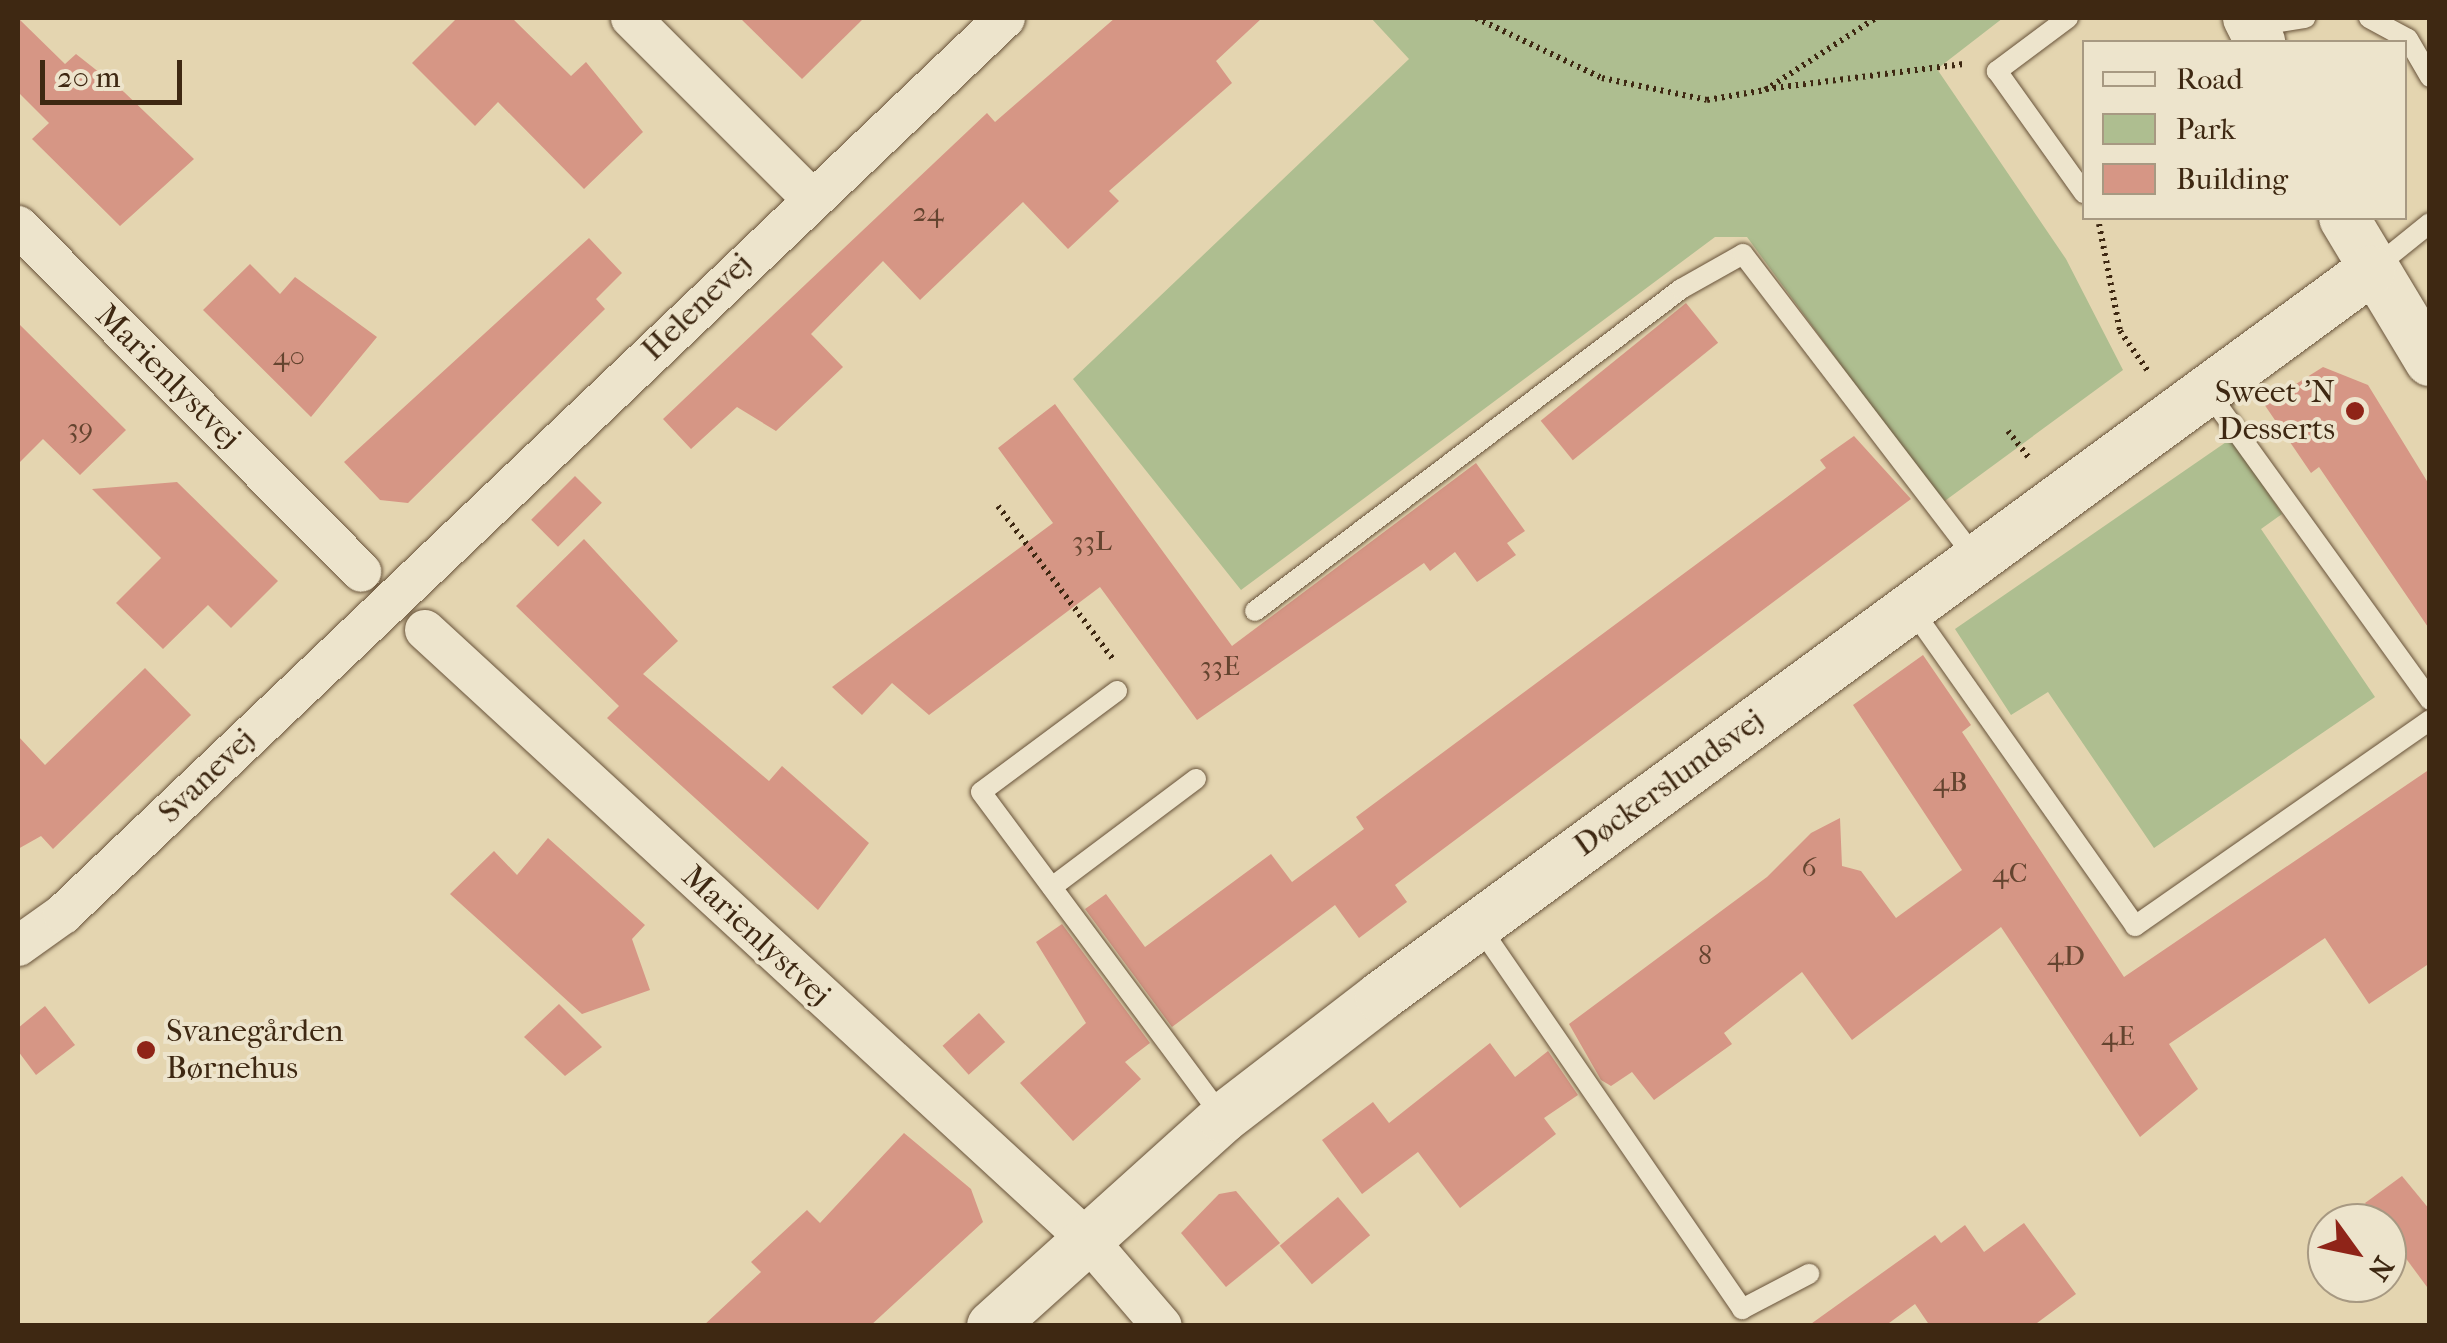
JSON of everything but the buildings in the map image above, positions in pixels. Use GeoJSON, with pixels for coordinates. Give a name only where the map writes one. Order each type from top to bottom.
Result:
{"type":"FeatureCollection","features":[{"type":"Feature","properties":{"kind":"street"},"geometry":{"type":"LineString","coordinates":[[631,18],[811,198]]}},
{"type":"Feature","properties":{"kind":"street","name":"Helenevej"},"geometry":{"type":"LineString","coordinates":[[391,599],[1005,18]]}},
{"type":"Feature","properties":{"kind":"street"},"geometry":{"type":"LineString","coordinates":[[2345,220],[2370,271],[2430,361]]}},
{"type":"Feature","properties":{"kind":"street","name":"Marienlystvej"},"geometry":{"type":"LineString","coordinates":[[18,226],[360,572]]}},
{"type":"Feature","properties":{"kind":"street","name":"Døckerslundsvej"},"geometry":{"type":"LineString","coordinates":[[992,1326],[1224,1118],[1478,924],[2370,271]]}},
{"type":"Feature","properties":{"kind":"street","name":"Svanevej"},"geometry":{"type":"LineString","coordinates":[[18,946],[63,914],[391,599]]}},
{"type":"Feature","properties":{"kind":"street","name":"Marienlystvej"},"geometry":{"type":"LineString","coordinates":[[425,630],[1088,1240],[1162,1326]]}},
{"type":"Feature","properties":{"kind":"lane"},"geometry":{"type":"LineString","coordinates":[[2068,18],[1997,71],[2082,190]]}},
{"type":"Feature","properties":{"kind":"lane"},"geometry":{"type":"LineString","coordinates":[[2253,29],[2305,18]]}},
{"type":"Feature","properties":{"kind":"lane"},"geometry":{"type":"LineString","coordinates":[[2370,18],[2408,39],[2430,77]]}},
{"type":"Feature","properties":{"kind":"lane"},"geometry":{"type":"LineString","coordinates":[[2370,271],[2430,223]]}},
{"type":"Feature","properties":{"kind":"lane"},"geometry":{"type":"LineString","coordinates":[[1256,612],[1682,289],[1743,254],[1976,559]]}},
{"type":"Feature","properties":{"kind":"lane"},"geometry":{"type":"LineString","coordinates":[[2208,392],[2430,700]]}},
{"type":"Feature","properties":{"kind":"lane"},"geometry":{"type":"LineString","coordinates":[[1910,606],[2135,926],[2430,720]]}},
{"type":"Feature","properties":{"kind":"lane"},"geometry":{"type":"LineString","coordinates":[[1117,690],[981,792],[1224,1118]]}},
{"type":"Feature","properties":{"kind":"lane"},"geometry":{"type":"LineString","coordinates":[[1052,887],[1196,779]]}},
{"type":"Feature","properties":{"kind":"lane"},"geometry":{"type":"LineString","coordinates":[[1478,924],[1742,1309],[1809,1274]]}},
{"type":"Feature","properties":{"kind":"path"},"geometry":{"type":"LineString","coordinates":[[1476,18],[1602,78],[1706,100],[1947,60]]}},
{"type":"Feature","properties":{"kind":"path"},"geometry":{"type":"LineString","coordinates":[[1765,90],[1876,18]]}},
{"type":"Feature","properties":{"kind":"path"},"geometry":{"type":"LineString","coordinates":[[2098,220],[2120,331],[2134,352]]}},
{"type":"Feature","properties":{"kind":"path"},"geometry":{"type":"LineString","coordinates":[[998,506],[1117,664]]}},
{"type":"Feature","properties":{"kind":"green space"},"geometry":{"type":"Polygon","coordinates":[[[1371,18],[2003,18],[1937,69],[2066,259],[2123,370],[1942,503],[1747,237],[1715,237],[1241,590],[1073,379],[1409,59],[1371,18]]]}},
{"type":"Feature","properties":{"kind":"green space"},"geometry":{"type":"Polygon","coordinates":[[[2232,438],[2282,514],[2261,529],[2375,697],[2154,848],[2048,692],[2011,715],[1955,629],[2232,438]]]}},
{"type":"Feature","properties":{"kind":"place","name":"Sweet 'N Desserts"},"geometry":{"type":"Point","coordinates":[2355,411]}},
{"type":"Feature","properties":{"kind":"place","name":"Svanegården Børnehus"},"geometry":{"type":"Point","coordinates":[146,1050]}}]}
